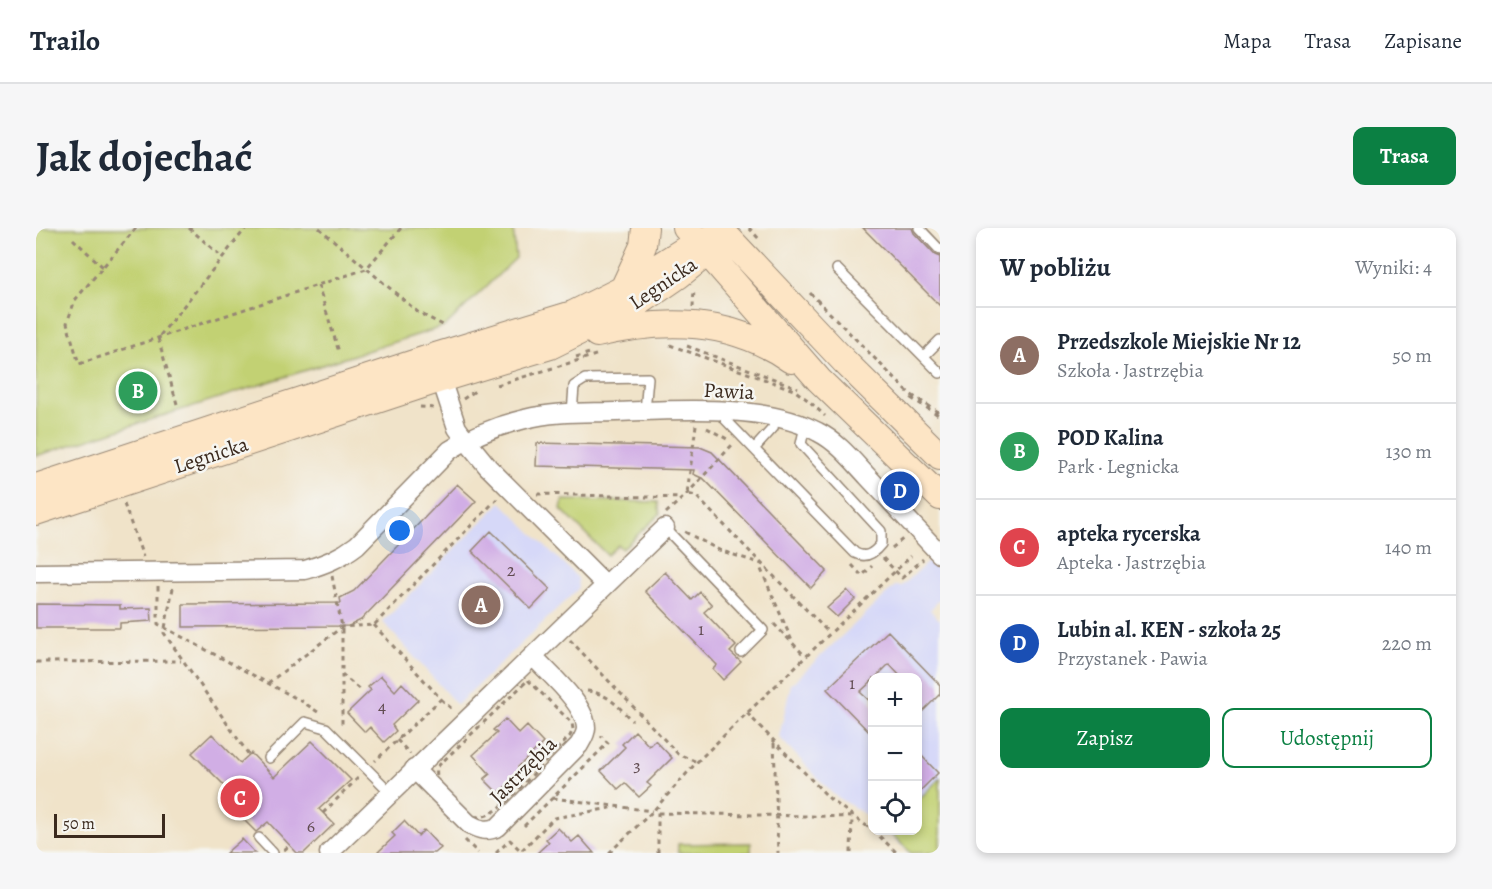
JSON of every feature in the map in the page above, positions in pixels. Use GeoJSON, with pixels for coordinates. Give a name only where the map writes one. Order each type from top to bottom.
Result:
{"type":"FeatureCollection","features":[{"type":"Feature","properties":{"kind":"main road"},"geometry":{"type":"LineString","coordinates":[[623,289],[643,246],[645,228]]}},
{"type":"Feature","properties":{"kind":"main road"},"geometry":{"type":"LineString","coordinates":[[721,231],[845,362],[940,456]]}},
{"type":"Feature","properties":{"kind":"main road","name":"Legnicka"},"geometry":{"type":"LineString","coordinates":[[36,487],[432,357],[573,314],[623,289],[696,241],[721,231]]}},
{"type":"Feature","properties":{"kind":"main road"},"geometry":{"type":"LineString","coordinates":[[696,241],[819,380],[940,496]]}},
{"type":"Feature","properties":{"kind":"main road","name":"Legnicka"},"geometry":{"type":"LineString","coordinates":[[36,512],[441,379],[550,346],[643,300],[696,241]]}},
{"type":"Feature","properties":{"kind":"main road"},"geometry":{"type":"LineString","coordinates":[[550,346],[628,327],[684,323],[723,329],[760,342],[819,380]]}},
{"type":"Feature","properties":{"kind":"street"},"geometry":{"type":"LineString","coordinates":[[441,379],[457,428],[466,440],[488,467],[606,585]]}},
{"type":"Feature","properties":{"kind":"street","name":"Pawia"},"geometry":{"type":"LineString","coordinates":[[466,440],[524,419],[572,413],[723,411],[776,417],[805,426],[834,442],[938,551]]}},
{"type":"Feature","properties":{"kind":"street"},"geometry":{"type":"LineString","coordinates":[[36,573],[151,578],[304,570],[326,564],[357,545],[450,450],[466,440]]}},
{"type":"Feature","properties":{"kind":"street"},"geometry":{"type":"LineString","coordinates":[[329,853],[390,792],[414,763],[533,656],[669,523]]}},
{"type":"Feature","properties":{"kind":"street","name":"Jastrzębia"},"geometry":{"type":"LineString","coordinates":[[414,763],[469,824],[478,830],[490,831],[498,827],[579,745],[585,735],[584,715],[578,705],[533,656]]}},
{"type":"Feature","properties":{"kind":"lane"},"geometry":{"type":"LineString","coordinates":[[918,228],[940,250]]}},
{"type":"Feature","properties":{"kind":"lane"},"geometry":{"type":"LineString","coordinates":[[837,270],[940,373]]}},
{"type":"Feature","properties":{"kind":"lane"},"geometry":{"type":"LineString","coordinates":[[924,356],[940,340]]}},
{"type":"Feature","properties":{"kind":"lane"},"geometry":{"type":"LineString","coordinates":[[572,413],[574,386],[585,379],[648,378],[645,411]]}},
{"type":"Feature","properties":{"kind":"lane"},"geometry":{"type":"LineString","coordinates":[[723,411],[725,419],[855,552],[863,556],[870,555],[881,544],[880,531],[801,444],[805,426]]}},
{"type":"Feature","properties":{"kind":"lane"},"geometry":{"type":"LineString","coordinates":[[754,449],[773,428],[776,417]]}},
{"type":"Feature","properties":{"kind":"lane"},"geometry":{"type":"LineString","coordinates":[[669,523],[763,630],[741,652]]}},
{"type":"Feature","properties":{"kind":"lane"},"geometry":{"type":"LineString","coordinates":[[269,758],[305,722],[326,728],[390,792]]}},
{"type":"Feature","properties":{"kind":"lane"},"geometry":{"type":"LineString","coordinates":[[259,838],[273,853]]}},
{"type":"Feature","properties":{"kind":"path"},"geometry":{"type":"LineString","coordinates":[[136,228],[75,300],[67,323],[80,364],[366,269],[401,228]]}},
{"type":"Feature","properties":{"kind":"path"},"geometry":{"type":"LineString","coordinates":[[189,228],[222,257]]}},
{"type":"Feature","properties":{"kind":"path"},"geometry":{"type":"LineString","coordinates":[[158,338],[246,228]]}},
{"type":"Feature","properties":{"kind":"path"},"geometry":{"type":"LineString","coordinates":[[319,228],[419,313],[445,326]]}},
{"type":"Feature","properties":{"kind":"path"},"geometry":{"type":"LineString","coordinates":[[749,228],[762,242]]}},
{"type":"Feature","properties":{"kind":"path"},"geometry":{"type":"LineString","coordinates":[[72,239],[103,267]]}},
{"type":"Feature","properties":{"kind":"path"},"geometry":{"type":"LineString","coordinates":[[318,285],[339,352]]}},
{"type":"Feature","properties":{"kind":"path"},"geometry":{"type":"LineString","coordinates":[[809,292],[910,394],[940,413]]}},
{"type":"Feature","properties":{"kind":"path"},"geometry":{"type":"LineString","coordinates":[[158,338],[177,404]]}},
{"type":"Feature","properties":{"kind":"path"},"geometry":{"type":"LineString","coordinates":[[665,342],[691,347],[794,386],[811,397],[832,420]]}},
{"type":"Feature","properties":{"kind":"path"},"geometry":{"type":"LineString","coordinates":[[499,380],[599,350]]}},
{"type":"Feature","properties":{"kind":"path"},"geometry":{"type":"LineString","coordinates":[[497,385],[607,352]]}},
{"type":"Feature","properties":{"kind":"path"},"geometry":{"type":"LineString","coordinates":[[689,422],[715,431],[741,451]]}},
{"type":"Feature","properties":{"kind":"path"},"geometry":{"type":"LineString","coordinates":[[687,494],[696,423]]}},
{"type":"Feature","properties":{"kind":"path"},"geometry":{"type":"LineString","coordinates":[[734,444],[687,494],[669,523],[719,550],[762,564]]}},
{"type":"Feature","properties":{"kind":"path"},"geometry":{"type":"LineString","coordinates":[[118,485],[151,578],[158,624],[303,702],[325,717]]}},
{"type":"Feature","properties":{"kind":"path"},"geometry":{"type":"LineString","coordinates":[[268,683],[342,627],[374,625],[502,494]]}},
{"type":"Feature","properties":{"kind":"path"},"geometry":{"type":"LineString","coordinates":[[530,494],[537,502]]}},
{"type":"Feature","properties":{"kind":"path"},"geometry":{"type":"LineString","coordinates":[[687,494],[696,496],[829,633]]}},
{"type":"Feature","properties":{"kind":"path"},"geometry":{"type":"LineString","coordinates":[[846,560],[862,576],[882,556],[902,578],[938,551]]}},
{"type":"Feature","properties":{"kind":"path"},"geometry":{"type":"LineString","coordinates":[[609,853],[653,811],[697,762],[911,556]]}},
{"type":"Feature","properties":{"kind":"path"},"geometry":{"type":"LineString","coordinates":[[762,564],[760,567],[793,643]]}},
{"type":"Feature","properties":{"kind":"path"},"geometry":{"type":"LineString","coordinates":[[331,574],[342,627],[342,733],[338,728]]}},
{"type":"Feature","properties":{"kind":"path"},"geometry":{"type":"LineString","coordinates":[[174,583],[164,633],[249,755]]}},
{"type":"Feature","properties":{"kind":"path"},"geometry":{"type":"LineString","coordinates":[[374,625],[458,715]]}},
{"type":"Feature","properties":{"kind":"path"},"geometry":{"type":"LineString","coordinates":[[568,638],[678,754],[697,762]]}},
{"type":"Feature","properties":{"kind":"path"},"geometry":{"type":"LineString","coordinates":[[36,662],[182,661]]}},
{"type":"Feature","properties":{"kind":"path"},"geometry":{"type":"LineString","coordinates":[[342,674],[361,691]]}},
{"type":"Feature","properties":{"kind":"path"},"geometry":{"type":"LineString","coordinates":[[528,680],[572,723],[573,729],[570,736],[495,812],[484,816],[474,816],[466,812],[440,785],[436,774],[437,767],[528,680]]}},
{"type":"Feature","properties":{"kind":"path"},"geometry":{"type":"LineString","coordinates":[[580,691],[596,692],[608,697],[632,721]]}},
{"type":"Feature","properties":{"kind":"path"},"geometry":{"type":"LineString","coordinates":[[378,767],[372,764],[441,699]]}},
{"type":"Feature","properties":{"kind":"path"},"geometry":{"type":"LineString","coordinates":[[747,713],[830,799],[868,827]]}},
{"type":"Feature","properties":{"kind":"path"},"geometry":{"type":"LineString","coordinates":[[397,740],[414,763]]}},
{"type":"Feature","properties":{"kind":"path"},"geometry":{"type":"LineString","coordinates":[[774,741],[778,853]]}},
{"type":"Feature","properties":{"kind":"path"},"geometry":{"type":"LineString","coordinates":[[323,813],[367,769]]}},
{"type":"Feature","properties":{"kind":"path"},"geometry":{"type":"LineString","coordinates":[[553,798],[653,811]]}},
{"type":"Feature","properties":{"kind":"path"},"geometry":{"type":"LineString","coordinates":[[658,805],[658,853]]}},
{"type":"Feature","properties":{"kind":"path"},"geometry":{"type":"LineString","coordinates":[[496,853],[510,840],[521,851],[554,818],[616,807]]}},
{"type":"Feature","properties":{"kind":"path"},"geometry":{"type":"LineString","coordinates":[[658,813],[854,817]]}},
{"type":"Feature","properties":{"kind":"path"},"geometry":{"type":"LineString","coordinates":[[851,853],[854,817]]}},
{"type":"Feature","properties":{"kind":"path"},"geometry":{"type":"LineString","coordinates":[[878,835],[897,853]]}},
{"type":"Feature","properties":{"kind":"path"},"geometry":{"type":"LineString","coordinates":[[461,837],[478,853]]}},
{"type":"Feature","properties":{"kind":"shaded area"},"geometry":{"type":"Polygon","coordinates":[[[501,502],[578,578],[579,588],[457,705],[383,622],[501,502]]]}},
{"type":"Feature","properties":{"kind":"shaded area"},"geometry":{"type":"Polygon","coordinates":[[[929,561],[939,572],[937,584],[940,588],[940,599],[930,610],[940,620],[940,853],[909,853],[890,835],[922,835],[922,673],[868,673],[868,816],[833,794],[779,737],[791,684],[895,586],[902,586],[929,561]]]}},
{"type":"Feature","properties":{"kind":"green space"},"geometry":{"type":"Polygon","coordinates":[[[36,228],[513,228],[516,258],[445,326],[36,456],[36,228]]]}},
{"type":"Feature","properties":{"kind":"green space"},"geometry":{"type":"Polygon","coordinates":[[[563,500],[658,502],[660,514],[622,549],[618,545],[607,555],[561,509],[563,500]]]}},
{"type":"Feature","properties":{"kind":"green space"},"geometry":{"type":"Polygon","coordinates":[[[940,778],[940,853],[911,853],[892,835],[922,835],[922,796],[940,778]]]}},
{"type":"Feature","properties":{"kind":"green space"},"geometry":{"type":"Polygon","coordinates":[[[751,843],[751,853],[678,853],[678,844],[751,843]]]}},
{"type":"Feature","properties":{"kind":"building"},"geometry":{"type":"Polygon","coordinates":[[[863,228],[912,228],[935,255],[940,257],[940,306],[863,228]]]}},
{"type":"Feature","properties":{"kind":"building"},"geometry":{"type":"Polygon","coordinates":[[[537,443],[700,447],[712,452],[827,571],[811,588],[704,479],[693,474],[694,470],[536,466],[537,443]]]}},
{"type":"Feature","properties":{"kind":"building"},"geometry":{"type":"Polygon","coordinates":[[[457,484],[476,501],[361,620],[349,626],[183,627],[183,604],[341,603],[340,598],[354,591],[457,484]]]}},
{"type":"Feature","properties":{"kind":"building"},"geometry":{"type":"Polygon","coordinates":[[[491,531],[550,589],[531,609],[472,551],[491,531]]]}},
{"type":"Feature","properties":{"kind":"building"},"geometry":{"type":"Polygon","coordinates":[[[665,572],[692,600],[700,592],[712,605],[704,612],[736,646],[730,652],[741,662],[723,680],[713,669],[717,665],[645,591],[665,572]]]}},
{"type":"Feature","properties":{"kind":"building"},"geometry":{"type":"Polygon","coordinates":[[[847,590],[855,599],[837,617],[827,608],[847,590]]]}},
{"type":"Feature","properties":{"kind":"building"},"geometry":{"type":"Polygon","coordinates":[[[36,604],[120,605],[120,609],[151,608],[152,621],[120,623],[120,628],[36,628],[36,604]]]}},
{"type":"Feature","properties":{"kind":"building"},"geometry":{"type":"Polygon","coordinates":[[[888,631],[940,685],[940,694],[922,712],[922,673],[897,673],[889,664],[880,673],[868,673],[868,685],[860,692],[868,699],[868,731],[827,689],[888,631]]]}},
{"type":"Feature","properties":{"kind":"building"},"geometry":{"type":"Polygon","coordinates":[[[381,676],[395,691],[402,683],[418,700],[392,725],[396,731],[384,742],[370,727],[365,732],[347,713],[371,690],[368,687],[381,676]]]}},
{"type":"Feature","properties":{"kind":"building"},"geometry":{"type":"Polygon","coordinates":[[[505,719],[519,734],[527,726],[543,743],[518,767],[522,772],[498,793],[484,779],[490,774],[473,755],[497,733],[493,730],[505,719]]]}},
{"type":"Feature","properties":{"kind":"building"},"geometry":{"type":"Polygon","coordinates":[[[635,731],[649,746],[655,740],[672,758],[647,783],[651,786],[639,797],[625,783],[618,789],[601,771],[625,747],[622,744],[635,731]]]}},
{"type":"Feature","properties":{"kind":"building"},"geometry":{"type":"Polygon","coordinates":[[[212,734],[240,763],[251,753],[274,777],[312,741],[351,780],[319,809],[334,824],[304,853],[297,853],[268,822],[256,832],[227,803],[235,796],[192,753],[212,734]]]}},
{"type":"Feature","properties":{"kind":"building"},"geometry":{"type":"Polygon","coordinates":[[[922,756],[938,773],[922,789],[922,756]]]}},
{"type":"Feature","properties":{"kind":"building"},"geometry":{"type":"Polygon","coordinates":[[[404,821],[418,836],[424,830],[441,848],[435,853],[377,853],[395,836],[392,833],[404,821]]]}},
{"type":"Feature","properties":{"kind":"building"},"geometry":{"type":"Polygon","coordinates":[[[558,828],[572,842],[579,836],[594,853],[537,853],[549,842],[546,839],[558,828]]]}},
{"type":"Feature","properties":{"kind":"building"},"geometry":{"type":"Polygon","coordinates":[[[242,839],[255,853],[226,853],[242,839]]]}},
{"type":"Feature","properties":{"kind":"place","name":"POD Kalina"},"geometry":{"type":"Point","coordinates":[138,391]}},
{"type":"Feature","properties":{"kind":"place","name":"Lubin al. KEN - szkoła 25"},"geometry":{"type":"Point","coordinates":[900,491]}},
{"type":"Feature","properties":{"kind":"place","name":"Przedszkole Miejskie Nr 12"},"geometry":{"type":"Point","coordinates":[481,605]}},
{"type":"Feature","properties":{"kind":"place","name":"apteka rycerska"},"geometry":{"type":"Point","coordinates":[240,798]}}]}
